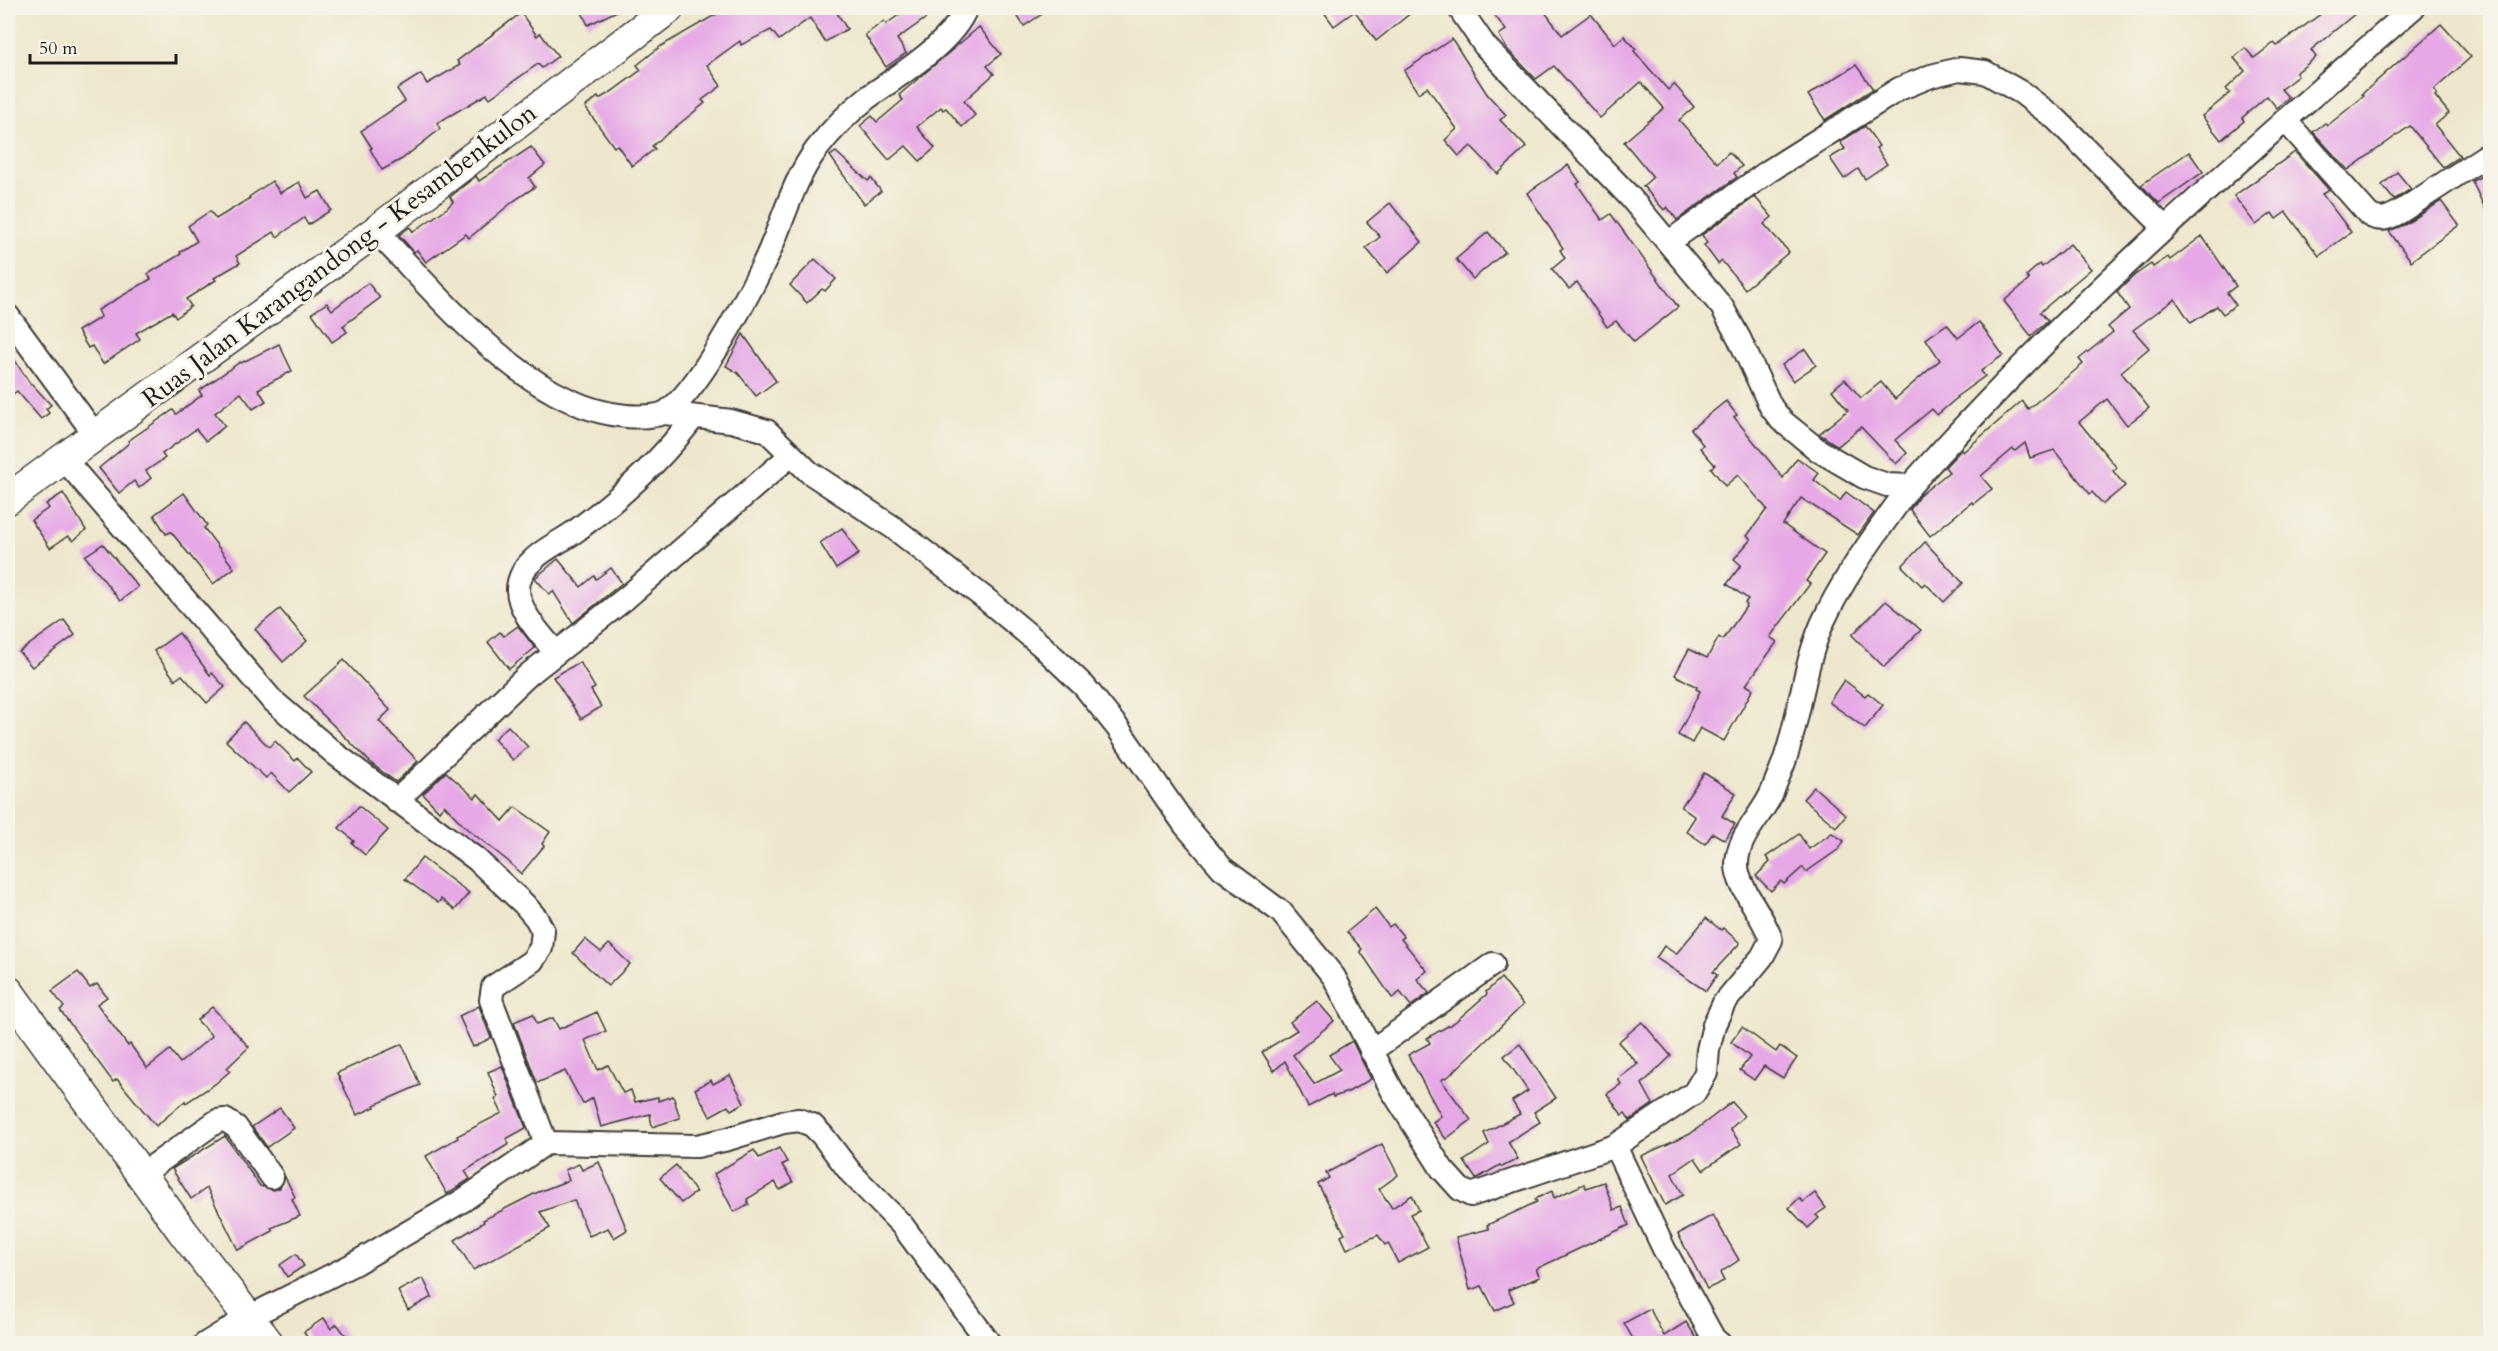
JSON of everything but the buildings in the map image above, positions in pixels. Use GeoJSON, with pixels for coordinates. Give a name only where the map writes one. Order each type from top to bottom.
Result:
{"type":"FeatureCollection","features":[{"type":"Feature","properties":{"kind":"main road","name":"Ruas Jalan Karangandong - Kesambenkulon"},"geometry":{"type":"LineString","coordinates":[[8,499],[376,231],[669,8]]}},
{"type":"Feature","properties":{"kind":"main road"},"geometry":{"type":"LineString","coordinates":[[8,991],[183,1232],[269,1344]]}},
{"type":"Feature","properties":{"kind":"street"},"geometry":{"type":"LineString","coordinates":[[665,413],[689,390],[722,339],[762,268],[791,197],[816,151],[850,113],[867,98],[911,69],[961,20],[966,8]]}},
{"type":"Feature","properties":{"kind":"street"},"geometry":{"type":"LineString","coordinates":[[1459,8],[1485,46],[1630,197],[1722,307],[1771,407],[1780,420],[1818,450],[1864,477],[1887,484],[1910,486]]}},
{"type":"Feature","properties":{"kind":"street"},"geometry":{"type":"LineString","coordinates":[[376,231],[482,340],[559,396],[601,413],[636,417],[665,413],[731,421],[767,431],[809,472],[894,528],[1042,646],[1084,686],[1118,728],[1185,825],[1222,868],[1281,912],[1334,977],[1371,1051],[1442,1169],[1460,1189],[1471,1195],[1615,1146],[1694,1093],[1706,1073],[1712,1033],[1724,1004],[1762,957],[1771,940],[1767,925],[1743,886],[1737,867],[1742,840],[1768,801],[1786,755],[1802,688],[1822,624],[1860,558],[1910,486],[1958,431],[2165,228],[2413,8]]}},
{"type":"Feature","properties":{"kind":"street"},"geometry":{"type":"LineString","coordinates":[[1669,242],[1769,171],[1899,89],[1931,76],[1959,69],[1985,72],[2022,93],[2056,119],[2165,228]]}},
{"type":"Feature","properties":{"kind":"street"},"geometry":{"type":"LineString","coordinates":[[2285,120],[2369,215],[2378,219],[2389,218],[2400,212],[2490,153]]}},
{"type":"Feature","properties":{"kind":"street"},"geometry":{"type":"LineString","coordinates":[[8,316],[96,436]]}},
{"type":"Feature","properties":{"kind":"street"},"geometry":{"type":"LineString","coordinates":[[555,652],[524,610],[520,600],[518,588],[525,568],[534,559],[575,532],[650,469],[693,418]]}},
{"type":"Feature","properties":{"kind":"street"},"geometry":{"type":"LineString","coordinates":[[396,801],[528,675],[626,598],[791,455]]}},
{"type":"Feature","properties":{"kind":"street"},"geometry":{"type":"LineString","coordinates":[[64,459],[271,699],[334,753],[476,859],[524,904],[543,931],[541,948],[532,961],[493,987],[491,1000],[546,1143]]}},
{"type":"Feature","properties":{"kind":"street"},"geometry":{"type":"LineString","coordinates":[[1371,1051],[1493,964]]}},
{"type":"Feature","properties":{"kind":"street"},"geometry":{"type":"LineString","coordinates":[[142,1174],[217,1121],[225,1120],[236,1127],[272,1177]]}},
{"type":"Feature","properties":{"kind":"street"},"geometry":{"type":"LineString","coordinates":[[206,1344],[249,1317],[352,1264],[462,1201],[546,1143],[697,1146],[783,1122],[799,1120],[812,1125],[851,1173],[922,1248],[990,1344]]}},
{"type":"Feature","properties":{"kind":"street"},"geometry":{"type":"LineString","coordinates":[[1615,1146],[1664,1249],[1714,1339],[1720,1344]]}}]}
